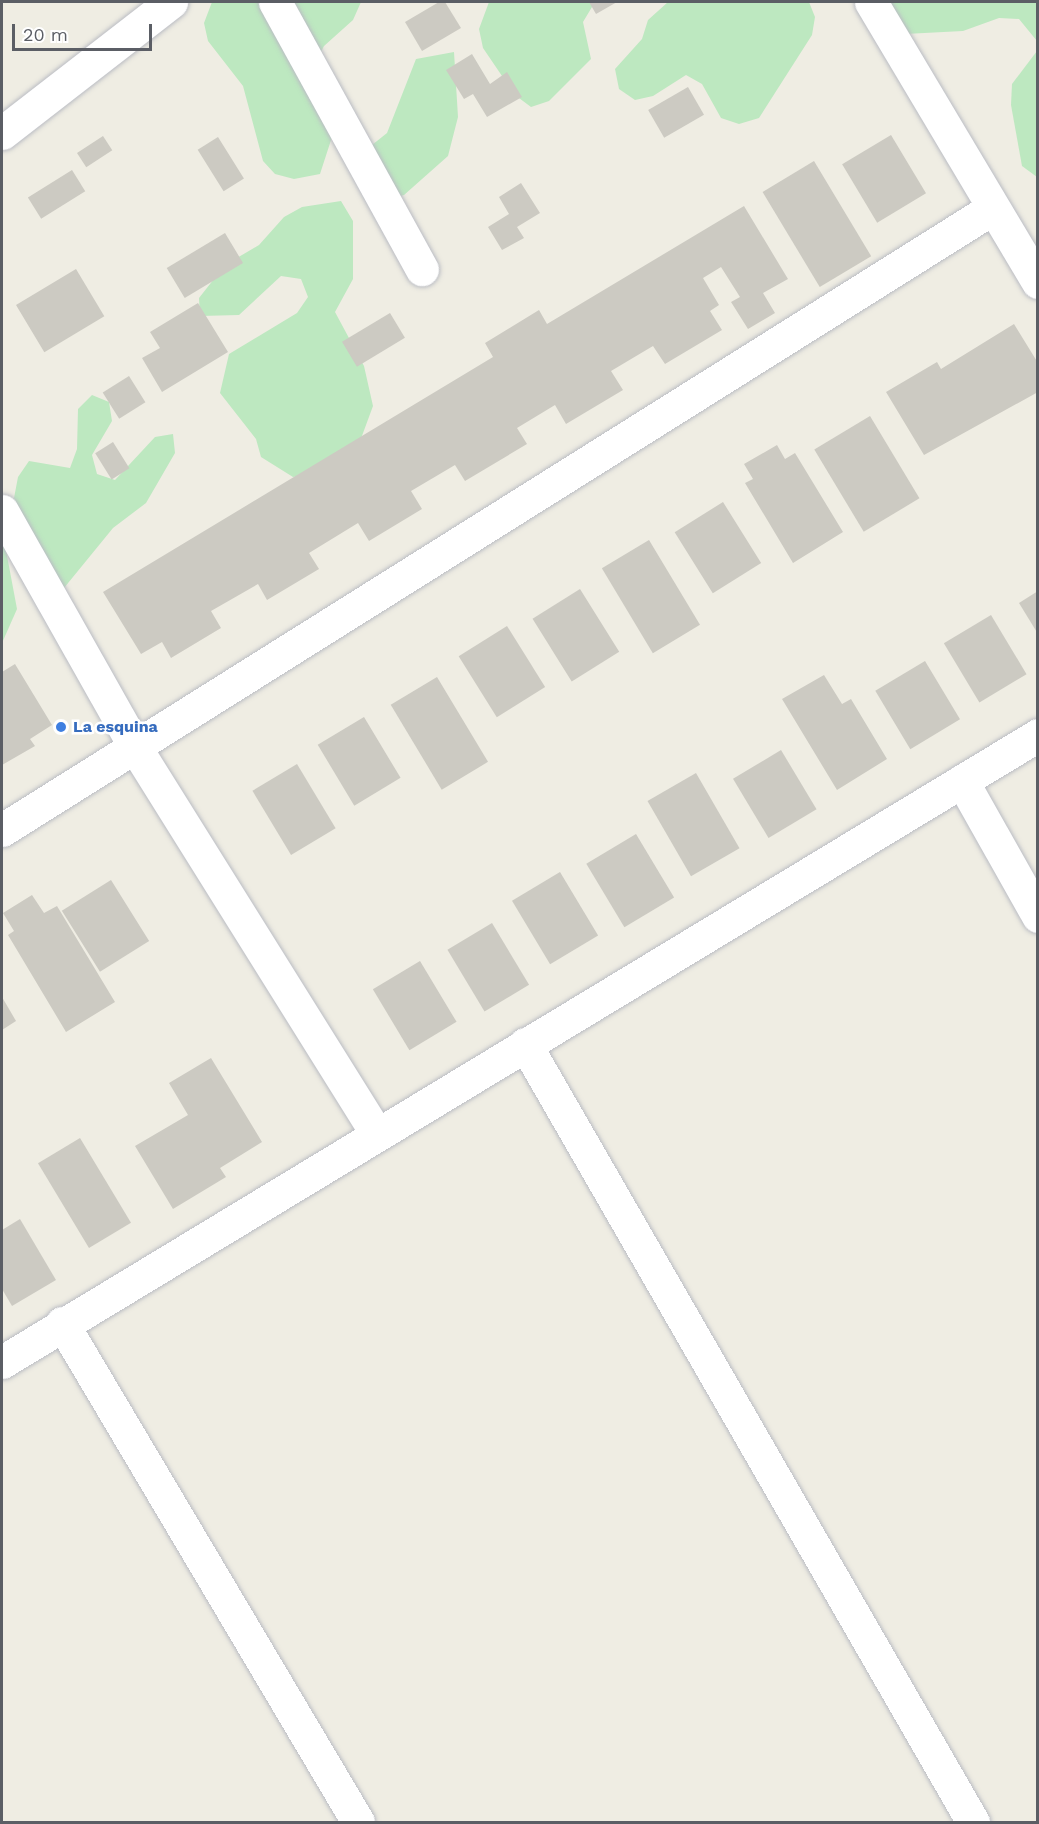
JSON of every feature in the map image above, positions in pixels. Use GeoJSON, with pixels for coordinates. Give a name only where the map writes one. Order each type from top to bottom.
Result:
{"type":"FeatureCollection","features":[{"type":"Feature","properties":{"kind":"street"},"geometry":{"type":"LineString","coordinates":[[2,133],[171,2]]}},
{"type":"Feature","properties":{"kind":"street"},"geometry":{"type":"LineString","coordinates":[[275,2],[422,269]]}},
{"type":"Feature","properties":{"kind":"street"},"geometry":{"type":"LineString","coordinates":[[871,2],[991,209],[1038,282]]}},
{"type":"Feature","properties":{"kind":"street"},"geometry":{"type":"LineString","coordinates":[[2,830],[991,209]]}},
{"type":"Feature","properties":{"kind":"street"},"geometry":{"type":"LineString","coordinates":[[2,511],[135,747],[376,1134]]}},
{"type":"Feature","properties":{"kind":"street"},"geometry":{"type":"LineString","coordinates":[[2,1362],[62,1323],[1038,735]]}},
{"type":"Feature","properties":{"kind":"street"},"geometry":{"type":"LineString","coordinates":[[962,781],[1038,916]]}},
{"type":"Feature","properties":{"kind":"street"},"geometry":{"type":"LineString","coordinates":[[525,1044],[973,1822]]}},
{"type":"Feature","properties":{"kind":"street"},"geometry":{"type":"LineString","coordinates":[[62,1323],[358,1822]]}},
{"type":"Feature","properties":{"kind":"green space"},"geometry":{"type":"Polygon","coordinates":[[[212,2],[361,2],[353,20],[324,46],[315,63],[332,137],[320,174],[294,179],[275,174],[263,161],[243,86],[208,41],[204,23],[212,2]]]}},
{"type":"Feature","properties":{"kind":"green space"},"geometry":{"type":"Polygon","coordinates":[[[489,2],[595,2],[583,22],[591,59],[549,101],[531,107],[515,95],[483,48],[479,29],[489,2]]]}},
{"type":"Feature","properties":{"kind":"green space"},"geometry":{"type":"Polygon","coordinates":[[[668,2],[809,2],[815,17],[812,35],[759,118],[739,124],[721,118],[702,84],[686,75],[653,96],[635,100],[619,89],[615,69],[642,39],[648,20],[668,2]]]}},
{"type":"Feature","properties":{"kind":"green space"},"geometry":{"type":"Polygon","coordinates":[[[871,2],[1037,2],[1037,41],[1019,19],[999,18],[963,31],[905,34],[871,2]]]}},
{"type":"Feature","properties":{"kind":"green space"},"geometry":{"type":"Polygon","coordinates":[[[1037,51],[1037,177],[1022,166],[1011,105],[1012,84],[1037,51]]]}},
{"type":"Feature","properties":{"kind":"green space"},"geometry":{"type":"Polygon","coordinates":[[[454,52],[458,117],[448,156],[404,195],[386,200],[357,157],[387,133],[416,59],[454,52]]]}},
{"type":"Feature","properties":{"kind":"green space"},"geometry":{"type":"Polygon","coordinates":[[[341,201],[353,221],[353,279],[335,312],[364,366],[373,406],[359,444],[312,475],[293,477],[261,457],[256,439],[220,393],[229,354],[297,313],[308,297],[301,279],[281,276],[239,315],[200,316],[199,298],[225,265],[259,245],[284,217],[302,207],[341,201]]]}},
{"type":"Feature","properties":{"kind":"green space"},"geometry":{"type":"Polygon","coordinates":[[[92,395],[109,402],[112,421],[92,455],[97,474],[115,480],[155,437],[173,434],[175,453],[146,503],[113,528],[64,588],[17,517],[14,498],[18,477],[29,461],[70,468],[77,449],[78,409],[92,395]]]}},
{"type":"Feature","properties":{"kind":"green space"},"geometry":{"type":"Polygon","coordinates":[[[2,529],[17,609],[2,643],[2,529]]]}},
{"type":"Feature","properties":{"kind":"building"},"geometry":{"type":"Polygon","coordinates":[[[439,2],[445,2],[461,28],[422,51],[405,22],[439,2]]]}},
{"type":"Feature","properties":{"kind":"building"},"geometry":{"type":"Polygon","coordinates":[[[589,2],[617,2],[596,14],[589,2]]]}},
{"type":"Feature","properties":{"kind":"building"},"geometry":{"type":"Polygon","coordinates":[[[472,54],[490,84],[507,72],[522,97],[487,117],[473,94],[464,99],[446,70],[472,54]]]}},
{"type":"Feature","properties":{"kind":"building"},"geometry":{"type":"Polygon","coordinates":[[[688,87],[704,115],[664,138],[648,110],[688,87]]]}},
{"type":"Feature","properties":{"kind":"building"},"geometry":{"type":"Polygon","coordinates":[[[891,135],[926,193],[877,223],[842,164],[891,135]]]}},
{"type":"Feature","properties":{"kind":"building"},"geometry":{"type":"Polygon","coordinates":[[[103,136],[112,150],[86,167],[77,153],[103,136]]]}},
{"type":"Feature","properties":{"kind":"building"},"geometry":{"type":"Polygon","coordinates":[[[218,137],[244,179],[224,191],[198,150],[218,137]]]}},
{"type":"Feature","properties":{"kind":"building"},"geometry":{"type":"Polygon","coordinates":[[[814,161],[871,256],[820,287],[763,192],[814,161]]]}},
{"type":"Feature","properties":{"kind":"building"},"geometry":{"type":"Polygon","coordinates":[[[72,170],[85,191],[41,219],[28,198],[72,170]]]}},
{"type":"Feature","properties":{"kind":"building"},"geometry":{"type":"Polygon","coordinates":[[[521,183],[540,213],[517,227],[524,238],[502,250],[488,227],[509,214],[499,197],[521,183]]]}},
{"type":"Feature","properties":{"kind":"building"},"geometry":{"type":"Polygon","coordinates":[[[744,206],[788,279],[763,293],[775,313],[748,329],[731,302],[740,297],[721,267],[703,278],[719,305],[710,311],[722,330],[665,364],[653,346],[611,371],[623,390],[566,424],[555,405],[517,428],[527,444],[465,481],[455,465],[411,491],[422,509],[369,541],[358,523],[309,553],[319,569],[267,600],[258,584],[211,611],[221,628],[171,658],[162,642],[141,654],[103,592],[493,357],[485,343],[539,310],[547,324],[744,206]]]}},
{"type":"Feature","properties":{"kind":"building"},"geometry":{"type":"Polygon","coordinates":[[[225,233],[243,263],[185,298],[167,268],[225,233]]]}},
{"type":"Feature","properties":{"kind":"building"},"geometry":{"type":"Polygon","coordinates":[[[76,269],[104,316],[44,352],[16,305],[76,269]]]}},
{"type":"Feature","properties":{"kind":"building"},"geometry":{"type":"Polygon","coordinates":[[[198,303],[228,352],[162,392],[142,358],[160,348],[150,332],[198,303]]]}},
{"type":"Feature","properties":{"kind":"building"},"geometry":{"type":"Polygon","coordinates":[[[390,313],[405,338],[357,367],[342,342],[390,313]]]}},
{"type":"Feature","properties":{"kind":"building"},"geometry":{"type":"Polygon","coordinates":[[[1014,324],[1038,363],[1038,392],[924,455],[886,392],[937,362],[941,369],[1014,324]]]}},
{"type":"Feature","properties":{"kind":"building"},"geometry":{"type":"Polygon","coordinates":[[[129,376],[145,402],[119,419],[103,392],[129,376]]]}},
{"type":"Feature","properties":{"kind":"building"},"geometry":{"type":"Polygon","coordinates":[[[870,416],[919,498],[864,532],[814,449],[870,416]]]}},
{"type":"Feature","properties":{"kind":"building"},"geometry":{"type":"Polygon","coordinates":[[[113,442],[129,468],[112,479],[95,453],[113,442]]]}},
{"type":"Feature","properties":{"kind":"building"},"geometry":{"type":"Polygon","coordinates":[[[777,445],[785,459],[795,453],[843,532],[793,563],[745,483],[753,479],[744,464],[777,445]]]}},
{"type":"Feature","properties":{"kind":"building"},"geometry":{"type":"Polygon","coordinates":[[[723,502],[761,563],[713,593],[675,532],[723,502]]]}},
{"type":"Feature","properties":{"kind":"building"},"geometry":{"type":"Polygon","coordinates":[[[649,540],[700,625],[653,653],[602,568],[649,540]]]}},
{"type":"Feature","properties":{"kind":"building"},"geometry":{"type":"Polygon","coordinates":[[[580,589],[619,652],[572,681],[533,619],[580,589]]]}},
{"type":"Feature","properties":{"kind":"building"},"geometry":{"type":"Polygon","coordinates":[[[1038,591],[1038,634],[1019,603],[1038,591]]]}},
{"type":"Feature","properties":{"kind":"building"},"geometry":{"type":"Polygon","coordinates":[[[991,615],[1027,674],[979,702],[944,643],[991,615]]]}},
{"type":"Feature","properties":{"kind":"building"},"geometry":{"type":"Polygon","coordinates":[[[507,626],[545,687],[497,717],[459,656],[507,626]]]}},
{"type":"Feature","properties":{"kind":"building"},"geometry":{"type":"Polygon","coordinates":[[[925,661],[960,719],[910,749],[875,691],[925,661]]]}},
{"type":"Feature","properties":{"kind":"building"},"geometry":{"type":"Polygon","coordinates":[[[15,664],[52,725],[30,739],[35,746],[2,765],[2,672],[15,664]]]}},
{"type":"Feature","properties":{"kind":"building"},"geometry":{"type":"Polygon","coordinates":[[[824,675],[842,704],[851,699],[887,759],[837,790],[782,699],[824,675]]]}},
{"type":"Feature","properties":{"kind":"building"},"geometry":{"type":"Polygon","coordinates":[[[437,677],[488,762],[442,790],[391,705],[437,677]]]}},
{"type":"Feature","properties":{"kind":"building"},"geometry":{"type":"Polygon","coordinates":[[[364,717],[401,778],[354,806],[318,745],[364,717]]]}},
{"type":"Feature","properties":{"kind":"building"},"geometry":{"type":"Polygon","coordinates":[[[781,750],[817,809],[769,838],[733,779],[781,750]]]}},
{"type":"Feature","properties":{"kind":"building"},"geometry":{"type":"Polygon","coordinates":[[[297,764],[336,828],[291,855],[252,791],[297,764]]]}},
{"type":"Feature","properties":{"kind":"building"},"geometry":{"type":"Polygon","coordinates":[[[696,773],[740,848],[691,876],[648,801],[696,773]]]}},
{"type":"Feature","properties":{"kind":"building"},"geometry":{"type":"Polygon","coordinates":[[[636,834],[674,897],[624,927],[586,864],[636,834]]]}},
{"type":"Feature","properties":{"kind":"building"},"geometry":{"type":"Polygon","coordinates":[[[560,872],[598,935],[550,964],[512,901],[560,872]]]}},
{"type":"Feature","properties":{"kind":"building"},"geometry":{"type":"Polygon","coordinates":[[[111,880],[149,941],[100,972],[62,911],[111,880]]]}},
{"type":"Feature","properties":{"kind":"building"},"geometry":{"type":"Polygon","coordinates":[[[32,895],[44,913],[57,906],[115,1002],[66,1032],[8,935],[14,931],[3,913],[32,895]]]}},
{"type":"Feature","properties":{"kind":"building"},"geometry":{"type":"Polygon","coordinates":[[[492,923],[529,985],[485,1011],[447,950],[492,923]]]}},
{"type":"Feature","properties":{"kind":"building"},"geometry":{"type":"Polygon","coordinates":[[[420,961],[457,1022],[409,1050],[373,989],[420,961]]]}},
{"type":"Feature","properties":{"kind":"building"},"geometry":{"type":"Polygon","coordinates":[[[2,997],[16,1021],[2,1030],[2,997]]]}},
{"type":"Feature","properties":{"kind":"building"},"geometry":{"type":"Polygon","coordinates":[[[211,1058],[262,1142],[220,1168],[226,1177],[173,1209],[135,1146],[188,1115],[169,1083],[211,1058]]]}},
{"type":"Feature","properties":{"kind":"building"},"geometry":{"type":"Polygon","coordinates":[[[80,1138],[131,1223],[89,1248],[38,1163],[80,1138]]]}},
{"type":"Feature","properties":{"kind":"building"},"geometry":{"type":"Polygon","coordinates":[[[20,1219],[56,1280],[12,1306],[2,1289],[2,1230],[20,1219]]]}},
{"type":"Feature","properties":{"kind":"place","name":"La esquina"},"geometry":{"type":"Point","coordinates":[61,727]}}]}
